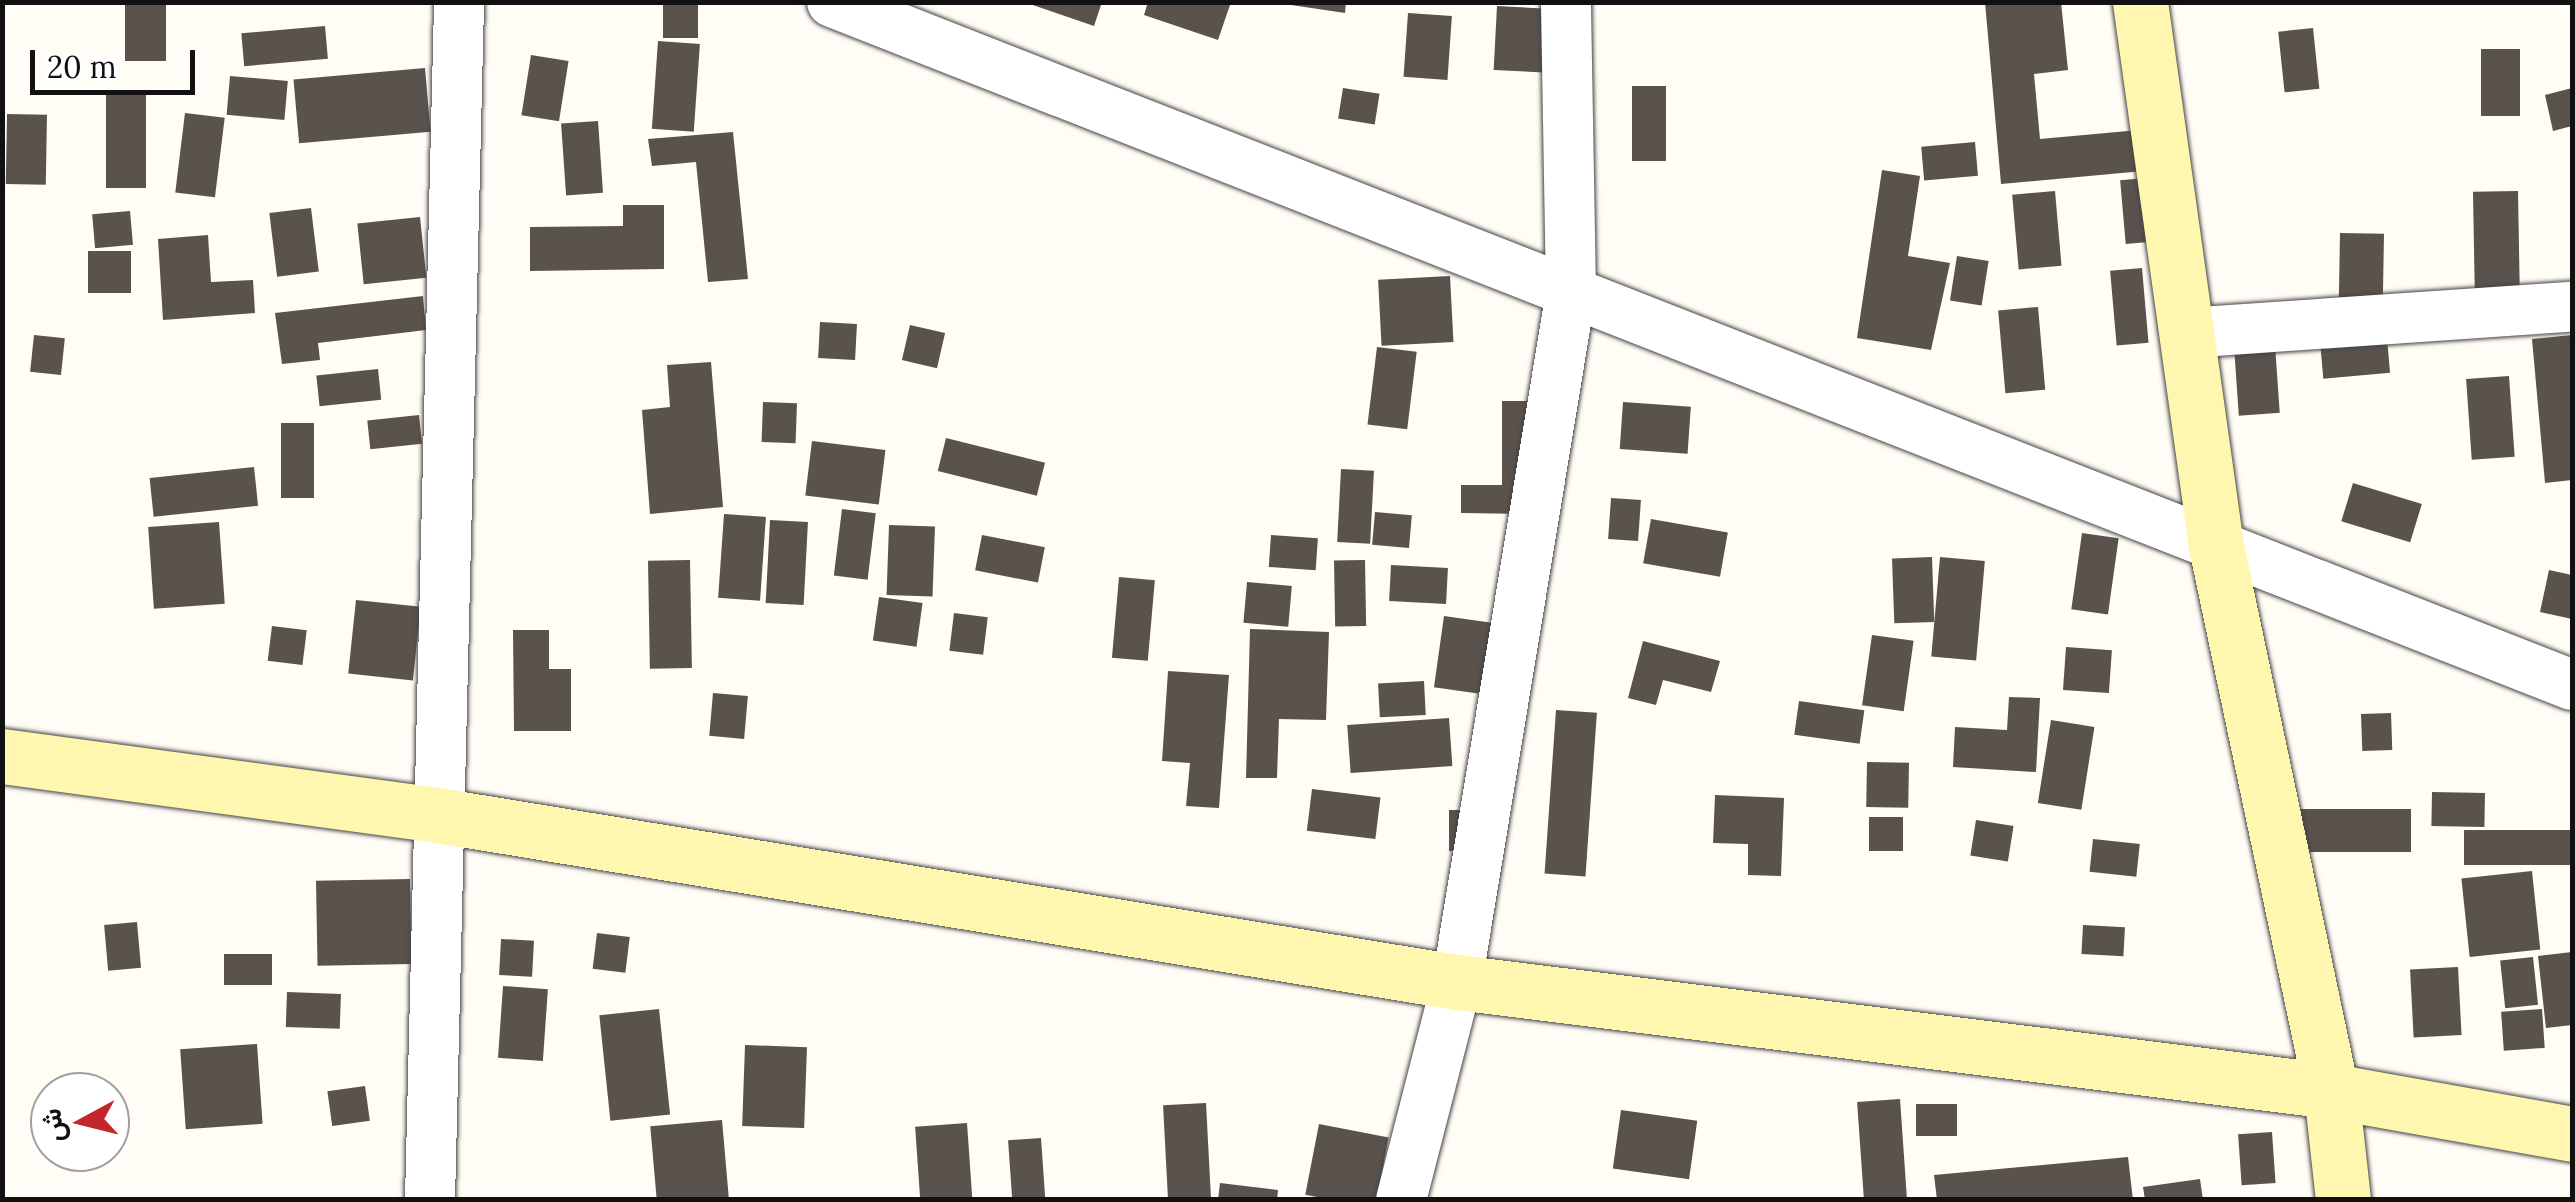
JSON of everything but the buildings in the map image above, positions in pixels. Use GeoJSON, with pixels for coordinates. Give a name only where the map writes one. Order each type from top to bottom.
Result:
{"type":"FeatureCollection","features":[{"type":"Feature","properties":{"kind":"street"},"geometry":{"type":"LineString","coordinates":[[430,1200],[459,2]]}},
{"type":"Feature","properties":{"kind":"street"},"geometry":{"type":"LineString","coordinates":[[832,2],[2572,685]]}},
{"type":"Feature","properties":{"kind":"street"},"geometry":{"type":"LineString","coordinates":[[1401,1200],[1457,982],[1570,292],[1566,2]]}},
{"type":"Feature","properties":{"kind":"street"},"geometry":{"type":"LineString","coordinates":[[2140,2],[2216,546],[2331,1090],[2342,1200]]}},
{"type":"Feature","properties":{"kind":"street"},"geometry":{"type":"LineString","coordinates":[[2186,333],[2572,307]]}},
{"type":"Feature","properties":{"kind":"street"},"geometry":{"type":"LineString","coordinates":[[2,756],[437,815],[1457,982],[2331,1090],[2572,1134]]}}]}
